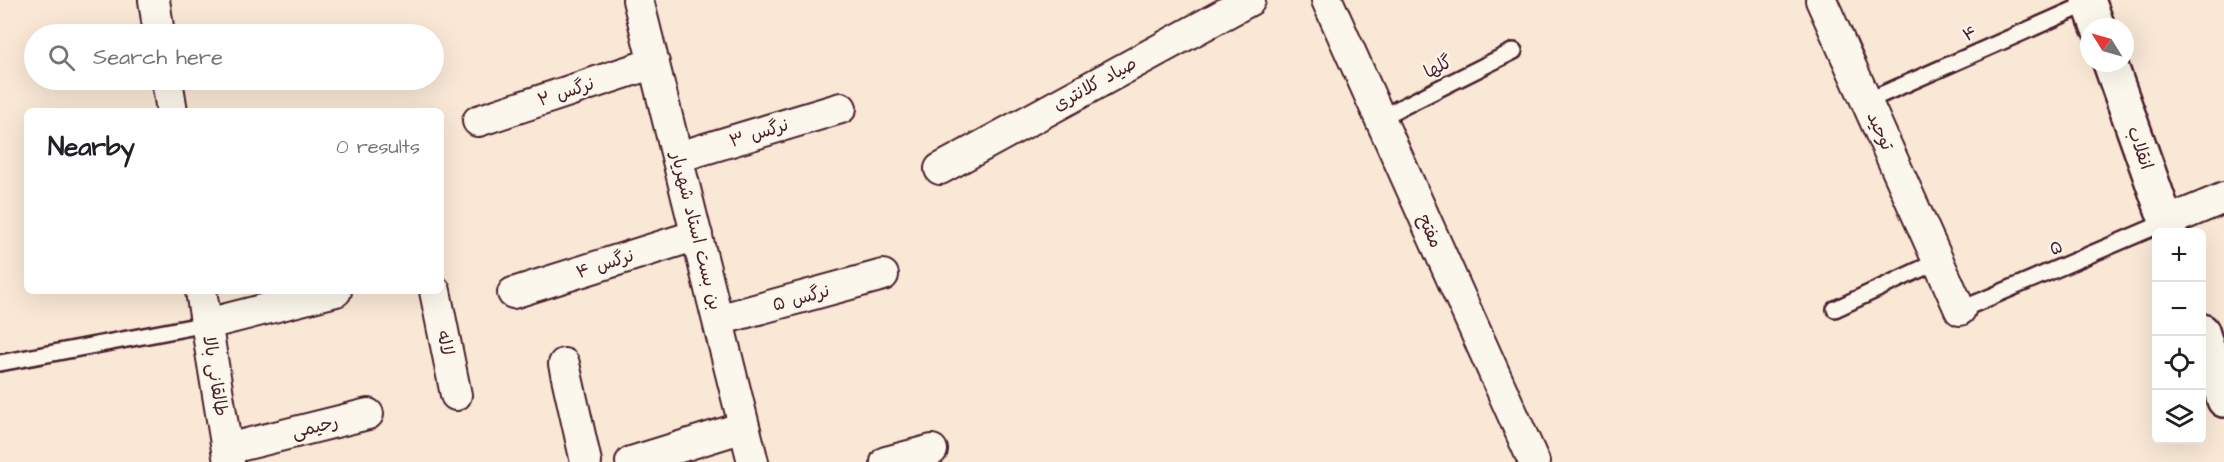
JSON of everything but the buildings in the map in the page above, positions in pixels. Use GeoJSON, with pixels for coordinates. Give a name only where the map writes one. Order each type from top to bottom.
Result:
{"type":"FeatureCollection","features":[{"type":"Feature","properties":{"kind":"street"},"geometry":{"type":"LineString","coordinates":[[153,0],[157,24]]}},
{"type":"Feature","properties":{"kind":"street","name":"بن بست استاد شهریار"},"geometry":{"type":"LineString","coordinates":[[638,0],[753,462]]}},
{"type":"Feature","properties":{"kind":"street","name":"صیاد کلانتری"},"geometry":{"type":"LineString","coordinates":[[940,169],[1250,0]]}},
{"type":"Feature","properties":{"kind":"street","name":"مفتح"},"geometry":{"type":"LineString","coordinates":[[1327,0],[1534,462]]}},
{"type":"Feature","properties":{"kind":"street","name":"توحید"},"geometry":{"type":"LineString","coordinates":[[1821,0],[1960,310]]}},
{"type":"Feature","properties":{"kind":"street","name":"نرگس ۲"},"geometry":{"type":"LineString","coordinates":[[478,121],[654,63]]}},
{"type":"Feature","properties":{"kind":"street","name":"انقلاب"},"geometry":{"type":"LineString","coordinates":[[2113,72],[2168,227]]}},
{"type":"Feature","properties":{"kind":"street"},"geometry":{"type":"LineString","coordinates":[[168,90],[171,108]]}},
{"type":"Feature","properties":{"kind":"street","name":"نرگس ۳"},"geometry":{"type":"LineString","coordinates":[[678,157],[841,108]]}},
{"type":"Feature","properties":{"kind":"street"},"geometry":{"type":"LineString","coordinates":[[2168,227],[2224,198]]}},
{"type":"Feature","properties":{"kind":"street","name":"نرگس ۴"},"geometry":{"type":"LineString","coordinates":[[513,293],[697,235]]}},
{"type":"Feature","properties":{"kind":"street","name":"نرگس ۵"},"geometry":{"type":"LineString","coordinates":[[718,320],[883,275]]}},
{"type":"Feature","properties":{"kind":"street","name":"طالقانی بالا"},"geometry":{"type":"LineString","coordinates":[[202,294],[228,456]]}},
{"type":"Feature","properties":{"kind":"street"},"geometry":{"type":"LineString","coordinates":[[207,324],[324,294]]}},
{"type":"Feature","properties":{"kind":"street","name":"لاله"},"geometry":{"type":"LineString","coordinates":[[436,294],[456,395]]}},
{"type":"Feature","properties":{"kind":"street"},"geometry":{"type":"LineString","coordinates":[[2204,336],[2224,400]]}},
{"type":"Feature","properties":{"kind":"street"},"geometry":{"type":"LineString","coordinates":[[564,364],[586,462]]}},
{"type":"Feature","properties":{"kind":"street","name":"رحیمی"},"geometry":{"type":"LineString","coordinates":[[228,456],[368,414]]}},
{"type":"Feature","properties":{"kind":"street"},"geometry":{"type":"LineString","coordinates":[[631,462],[744,427]]}},
{"type":"Feature","properties":{"kind":"street"},"geometry":{"type":"LineString","coordinates":[[886,462],[932,450]]}},
{"type":"Feature","properties":{"kind":"lane","name":"۴"},"geometry":{"type":"LineString","coordinates":[[1867,100],[2093,8]]}},
{"type":"Feature","properties":{"kind":"lane","name":"گلها"},"geometry":{"type":"LineString","coordinates":[[1380,118],[1514,51]]}},
{"type":"Feature","properties":{"kind":"lane","name":"۵"},"geometry":{"type":"LineString","coordinates":[[1960,310],[2168,227]]}},
{"type":"Feature","properties":{"kind":"lane"},"geometry":{"type":"LineString","coordinates":[[1835,309],[1938,261]]}},
{"type":"Feature","properties":{"kind":"lane"},"geometry":{"type":"LineString","coordinates":[[0,363],[207,324]]}}]}
